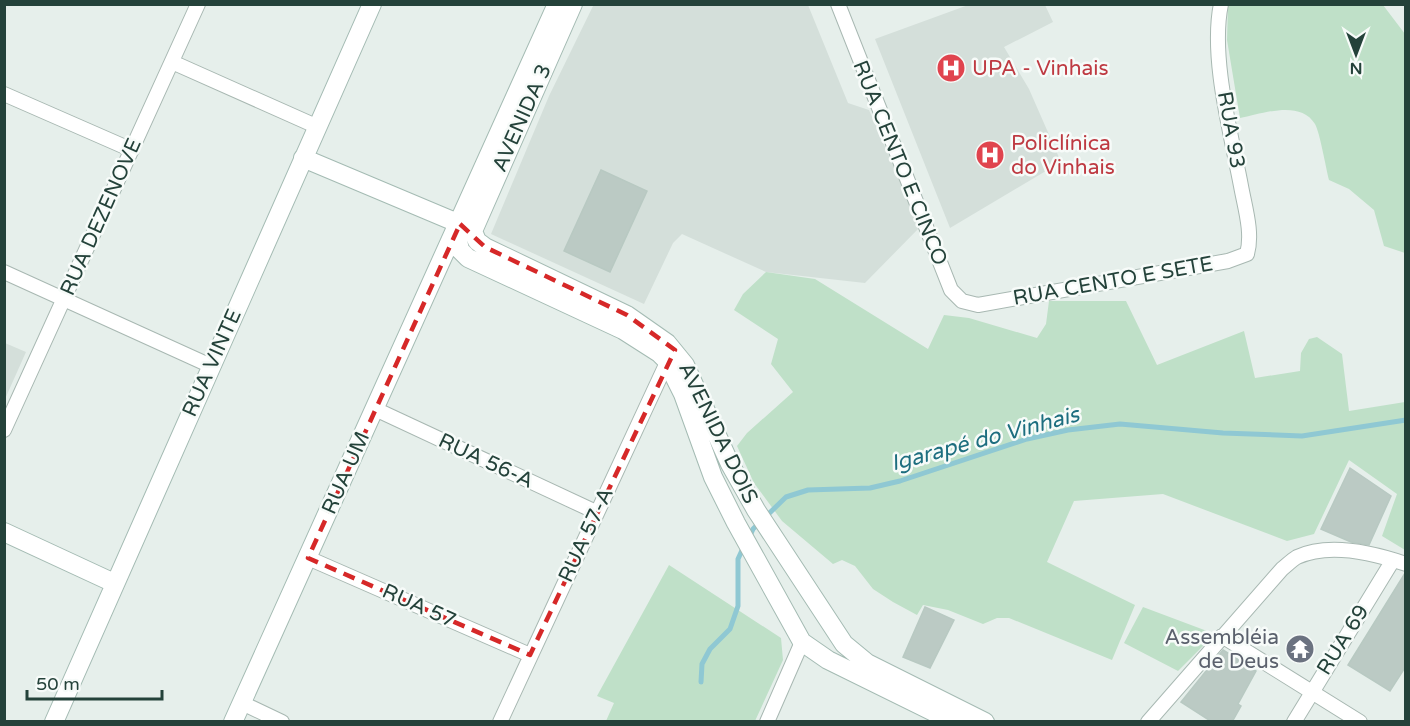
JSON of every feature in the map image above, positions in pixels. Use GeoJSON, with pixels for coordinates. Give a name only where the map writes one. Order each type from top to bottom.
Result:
{"type":"FeatureCollection","features":[{"type":"Feature","properties":{"kind":"street","name":"RUA VINTE"},"geometry":{"type":"LineString","coordinates":[[54,722],[372,4]]}},
{"type":"Feature","properties":{"kind":"street","name":"AVENIDA 3"},"geometry":{"type":"LineString","coordinates":[[463,229],[557,4]]}},
{"type":"Feature","properties":{"kind":"street","name":"AVENIDA 3"},"geometry":{"type":"LineString","coordinates":[[463,229],[573,4]]}},
{"type":"Feature","properties":{"kind":"street","name":"RUA CENTO E CINCO"},"geometry":{"type":"LineString","coordinates":[[838,4],[951,290],[962,301],[978,304]]}},
{"type":"Feature","properties":{"kind":"street","name":"RUA 93"},"geometry":{"type":"LineString","coordinates":[[1221,4],[1217,33],[1221,76],[1248,227],[1247,254]]}},
{"type":"Feature","properties":{"kind":"street","name":"RUA DEZENOVE"},"geometry":{"type":"LineString","coordinates":[[4,430],[172,62],[195,5]]}},
{"type":"Feature","properties":{"kind":"street"},"geometry":{"type":"LineString","coordinates":[[172,62],[318,127]]}},
{"type":"Feature","properties":{"kind":"street"},"geometry":{"type":"LineString","coordinates":[[4,94],[132,150]]}},
{"type":"Feature","properties":{"kind":"street"},"geometry":{"type":"LineString","coordinates":[[303,158],[463,229]]}},
{"type":"Feature","properties":{"kind":"street","name":"AVENIDA DOIS"},"geometry":{"type":"LineString","coordinates":[[463,229],[460,250],[468,258],[623,330],[671,355],[691,376],[730,464],[775,541],[837,635],[867,663],[948,716]]}},
{"type":"Feature","properties":{"kind":"street","name":"RUA UM"},"geometry":{"type":"LineString","coordinates":[[233,722],[375,409],[463,229]]}},
{"type":"Feature","properties":{"kind":"street","name":"RUA CENTO E SETE"},"geometry":{"type":"LineString","coordinates":[[978,304],[1228,261],[1247,254]]}},
{"type":"Feature","properties":{"kind":"street"},"geometry":{"type":"LineString","coordinates":[[4,272],[211,366]]}},
{"type":"Feature","properties":{"kind":"street","name":"AVENIDA DOIS"},"geometry":{"type":"LineString","coordinates":[[671,355],[713,477],[802,642],[828,660],[948,716],[985,722]]}},
{"type":"Feature","properties":{"kind":"street","name":"RUA 57-A"},"geometry":{"type":"LineString","coordinates":[[500,722],[671,355]]}},
{"type":"Feature","properties":{"kind":"street","name":"RUA 56-A"},"geometry":{"type":"LineString","coordinates":[[375,409],[596,512]]}},
{"type":"Feature","properties":{"kind":"street"},"geometry":{"type":"LineString","coordinates":[[4,532],[114,583]]}},
{"type":"Feature","properties":{"kind":"street"},"geometry":{"type":"LineString","coordinates":[[1148,722],[1282,569],[1297,558],[1314,552],[1354,552],[1399,562]]}},
{"type":"Feature","properties":{"kind":"street","name":"RUA 57"},"geometry":{"type":"LineString","coordinates":[[308,558],[530,655]]}},
{"type":"Feature","properties":{"kind":"street","name":"RUA 69"},"geometry":{"type":"LineString","coordinates":[[1294,722],[1312,691],[1399,562]]}},
{"type":"Feature","properties":{"kind":"street"},"geometry":{"type":"LineString","coordinates":[[1222,636],[1360,722]]}},
{"type":"Feature","properties":{"kind":"street"},"geometry":{"type":"LineString","coordinates":[[766,722],[802,642]]}},
{"type":"Feature","properties":{"kind":"street"},"geometry":{"type":"LineString","coordinates":[[242,703],[282,722]]}},
{"type":"Feature","properties":{"kind":"highlighted area"},"geometry":{"type":"Polygon","coordinates":[[[460,224],[485,247],[627,315],[675,350],[530,655],[308,558],[460,224]]]}},
{"type":"Feature","properties":{"kind":"shaded area"},"geometry":{"type":"Polygon","coordinates":[[[594,4],[808,5],[848,103],[869,110],[920,227],[865,283],[766,272],[682,234],[673,243],[644,304],[491,234],[549,96],[594,4]]]}},
{"type":"Feature","properties":{"kind":"shaded area","name":"UPA - Vinhais"},"geometry":{"type":"Polygon","coordinates":[[[971,4],[1045,5],[1053,22],[1004,47],[1029,89],[1061,162],[950,228],[875,39],[971,4]]]}},
{"type":"Feature","properties":{"kind":"shaded area"},"geometry":{"type":"Polygon","coordinates":[[[5,343],[26,352],[5,399],[5,343]]]}},
{"type":"Feature","properties":{"kind":"green space"},"geometry":{"type":"Polygon","coordinates":[[[1228,5],[1383,5],[1405,34],[1405,253],[1384,246],[1374,210],[1349,189],[1329,180],[1317,128],[1308,116],[1300,112],[1280,110],[1240,118],[1227,40],[1228,5]]]}},
{"type":"Feature","properties":{"kind":"green space"},"geometry":{"type":"Polygon","coordinates":[[[766,272],[815,279],[928,349],[944,315],[969,318],[1037,338],[1046,324],[1049,301],[1126,301],[1157,365],[1244,331],[1255,378],[1300,371],[1301,353],[1309,339],[1317,337],[1342,354],[1349,411],[1405,402],[1405,550],[1382,536],[1397,494],[1349,460],[1314,534],[1287,541],[1163,494],[1074,501],[1047,562],[1135,605],[1112,660],[1009,618],[997,618],[983,624],[948,610],[923,605],[917,615],[873,589],[855,566],[842,560],[833,564],[782,521],[754,483],[737,446],[747,433],[793,392],[771,364],[778,339],[734,310],[743,294],[766,272]]]}},
{"type":"Feature","properties":{"kind":"green space"},"geometry":{"type":"Polygon","coordinates":[[[669,565],[781,638],[783,660],[755,721],[606,721],[614,703],[597,696],[669,565]]]}},
{"type":"Feature","properties":{"kind":"green space"},"geometry":{"type":"Polygon","coordinates":[[[1143,607],[1215,634],[1178,671],[1124,643],[1143,607]]]}},
{"type":"Feature","properties":{"kind":"building"},"geometry":{"type":"Polygon","coordinates":[[[601,170],[647,191],[610,272],[564,251],[601,170]]]}},
{"type":"Feature","properties":{"kind":"building"},"geometry":{"type":"Polygon","coordinates":[[[1350,468],[1391,496],[1369,545],[1351,542],[1321,529],[1350,468]]]}},
{"type":"Feature","properties":{"kind":"building"},"geometry":{"type":"Polygon","coordinates":[[[1405,573],[1406,666],[1390,691],[1348,665],[1405,573]]]}},
{"type":"Feature","properties":{"kind":"building"},"geometry":{"type":"Polygon","coordinates":[[[925,607],[954,620],[930,668],[903,657],[925,607]]]}},
{"type":"Feature","properties":{"kind":"building"},"geometry":{"type":"Polygon","coordinates":[[[1223,650],[1256,671],[1238,704],[1241,706],[1232,722],[1212,722],[1181,702],[1223,650]]]}},
{"type":"Feature","properties":{"kind":"waterway","name":"Igarapé do Vinhais"},"geometry":{"type":"LineString","coordinates":[[749,538],[753,529],[786,497],[808,490],[870,488],[900,481],[1027,439],[1068,430],[1120,424],[1223,433],[1302,436],[1406,420]]}},
{"type":"Feature","properties":{"kind":"waterway","name":"Igarapé do Vinhais"},"geometry":{"type":"LineString","coordinates":[[701,682],[702,664],[710,649],[730,629],[738,606],[738,559],[744,546]]}},
{"type":"Feature","properties":{"kind":"place","name":"UPA - Vinhais"},"geometry":{"type":"Point","coordinates":[951,68]}},
{"type":"Feature","properties":{"kind":"place","name":"Policlínica do Vinhais"},"geometry":{"type":"Point","coordinates":[990,155]}},
{"type":"Feature","properties":{"kind":"place","name":"Assembléia de Deus"},"geometry":{"type":"Point","coordinates":[1300,649]}}]}
